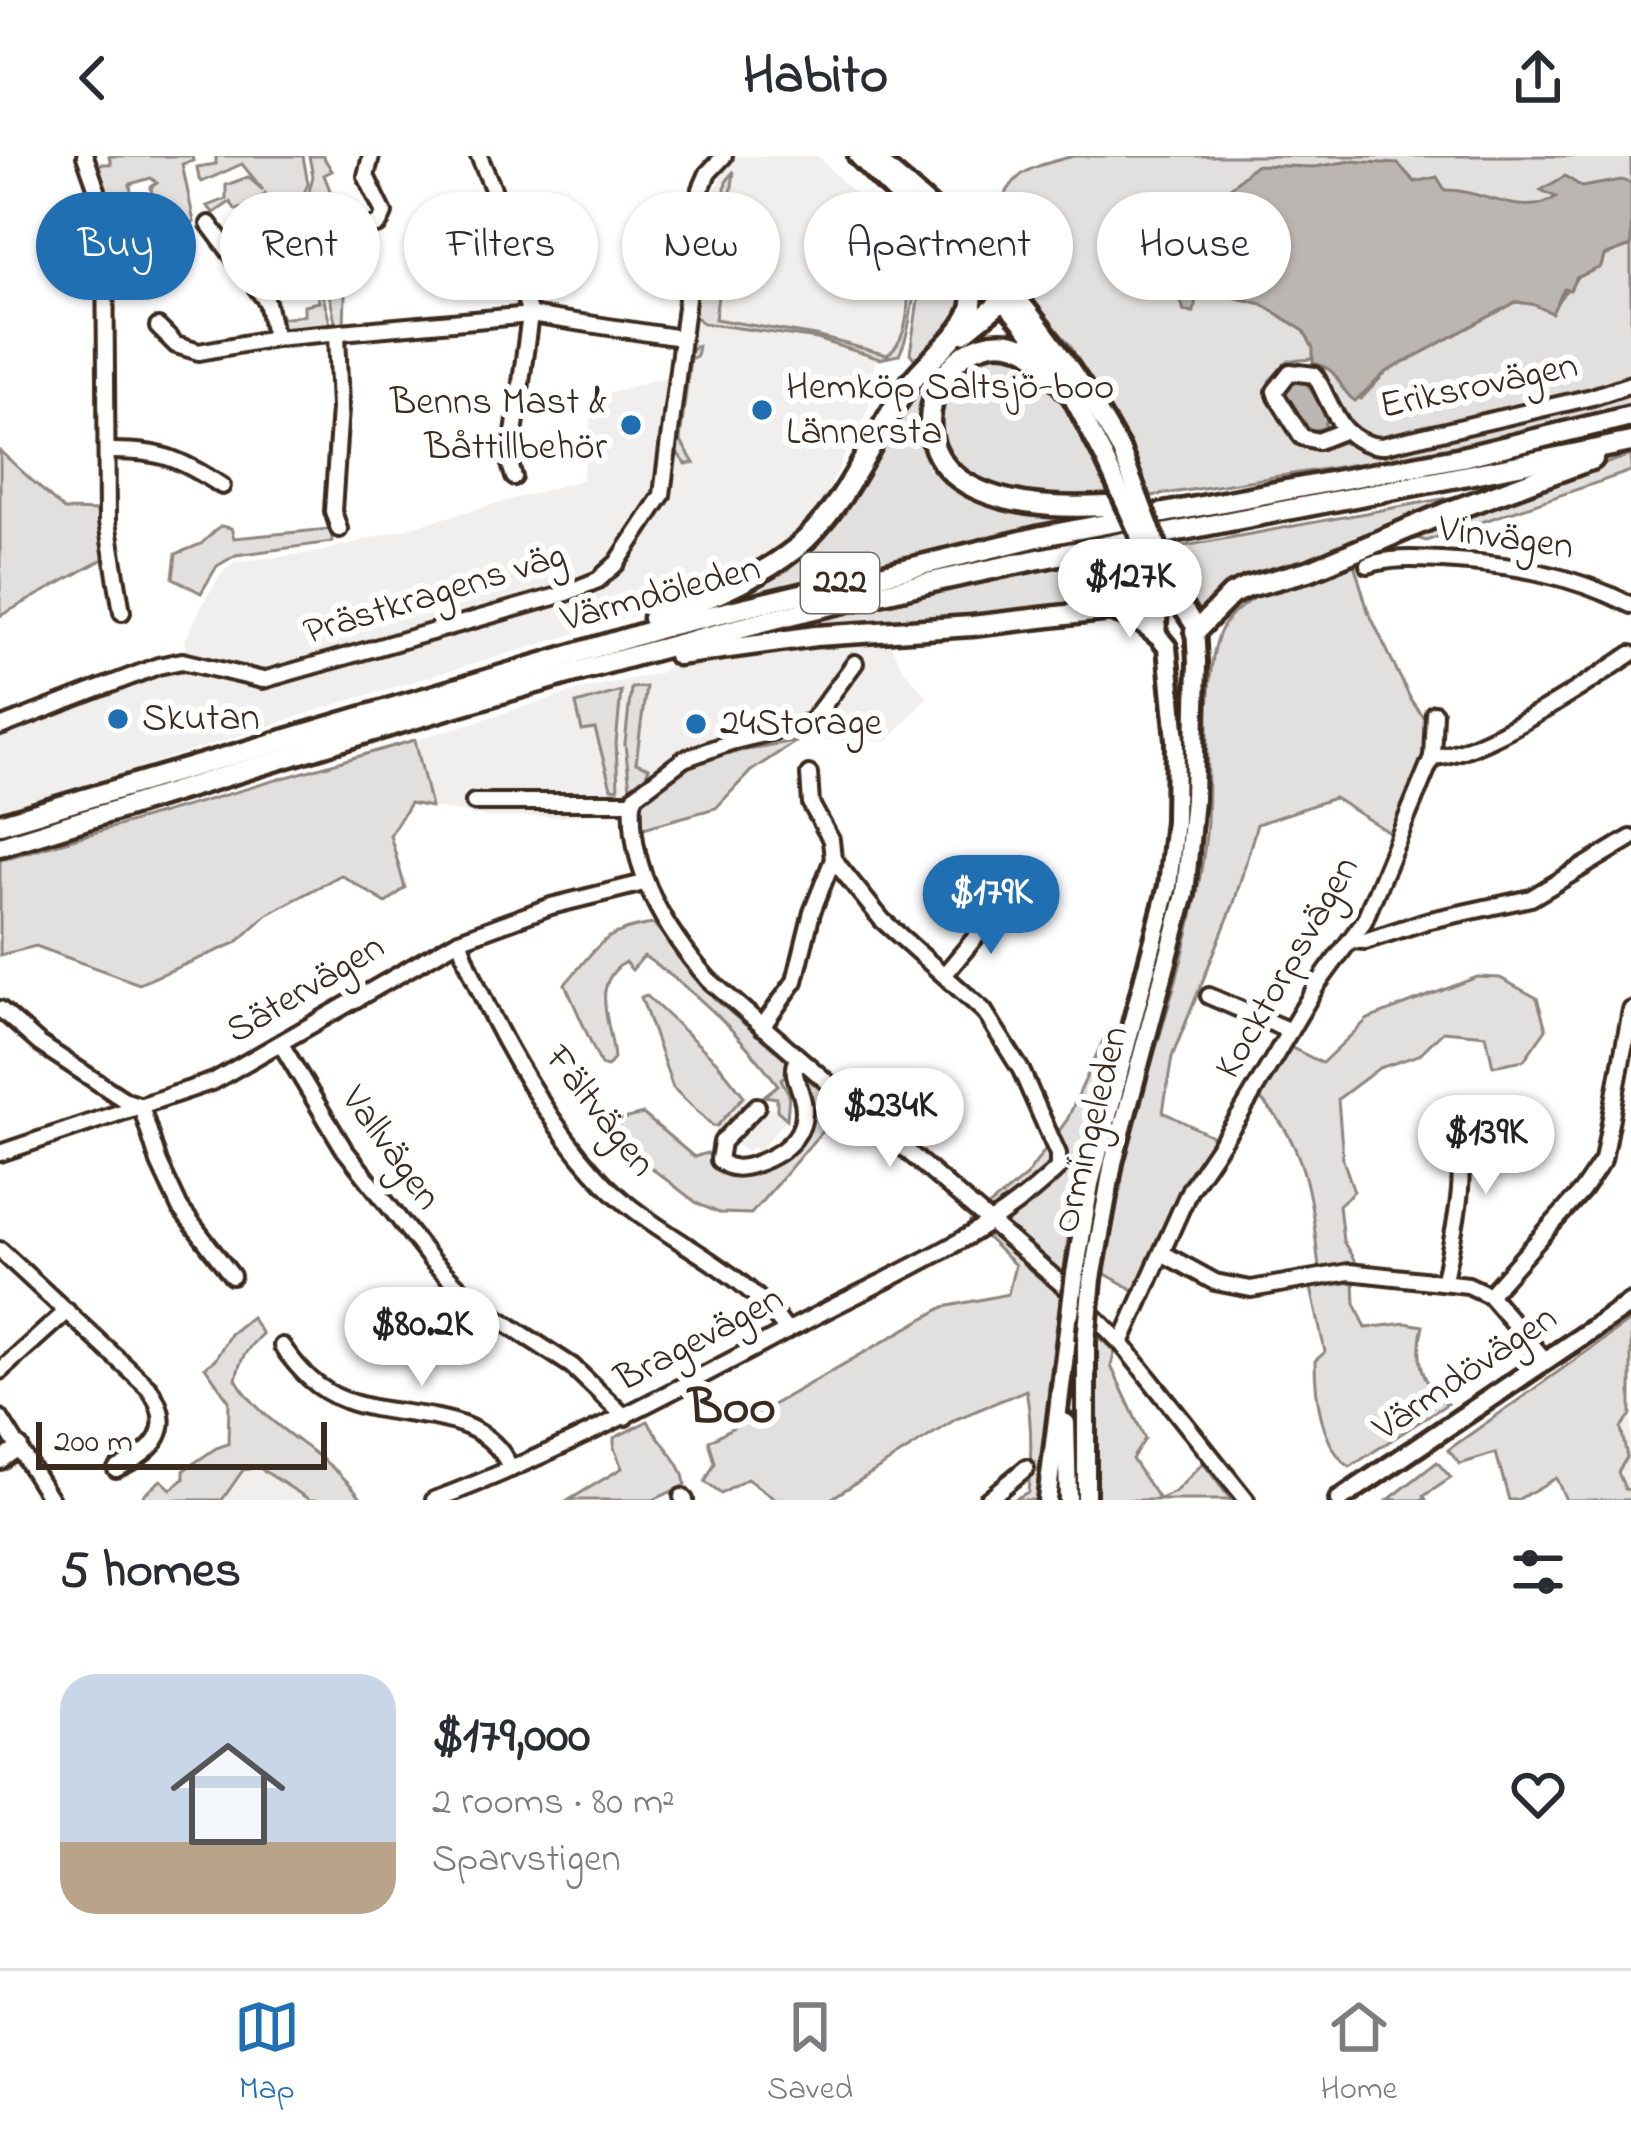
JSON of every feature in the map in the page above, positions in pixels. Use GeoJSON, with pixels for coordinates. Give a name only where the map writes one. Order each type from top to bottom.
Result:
{"type":"FeatureCollection","features":[{"type":"Feature","properties":{"kind":"highway"},"geometry":{"type":"LineString","coordinates":[[972,300],[945,357],[933,392],[930,421],[936,448],[962,481],[1022,502],[1115,506],[1276,492]]}},
{"type":"Feature","properties":{"kind":"highway"},"geometry":{"type":"LineString","coordinates":[[569,663],[699,603],[795,549],[840,501],[900,399],[1010,302]]}},
{"type":"Feature","properties":{"kind":"highway"},"geometry":{"type":"LineString","coordinates":[[945,357],[984,346],[1021,348],[1036,355],[1067,391]]}},
{"type":"Feature","properties":{"kind":"highway","name":"Värmdöleden"},"geometry":{"type":"LineString","coordinates":[[0,824],[850,580],[1042,536],[1462,457],[1631,416]]}},
{"type":"Feature","properties":{"kind":"highway"},"geometry":{"type":"LineString","coordinates":[[1195,633],[1231,595],[1248,587],[1311,570],[1445,513],[1631,444]]}},
{"type":"Feature","properties":{"kind":"highway","name":"Värmdöleden"},"geometry":{"type":"LineString","coordinates":[[0,846],[569,663],[940,580],[1631,444]]}},
{"type":"Feature","properties":{"kind":"highway"},"geometry":{"type":"LineString","coordinates":[[569,663],[816,635],[972,626],[1110,610],[1139,620],[1161,640]]}},
{"type":"Feature","properties":{"kind":"main road"},"geometry":{"type":"LineString","coordinates":[[858,156],[894,192]]}},
{"type":"Feature","properties":{"kind":"main road"},"geometry":{"type":"LineString","coordinates":[[871,156],[957,232],[1010,302]]}},
{"type":"Feature","properties":{"kind":"main road","name":"Ormingeleden"},"geometry":{"type":"LineString","coordinates":[[1010,302],[1112,454]]}},
{"type":"Feature","properties":{"kind":"main road","name":"Ormingeleden"},"geometry":{"type":"LineString","coordinates":[[1010,302],[1092,399],[1138,532],[1195,633],[1194,799],[1185,894],[1084,1277],[1073,1340],[1068,1500]]}},
{"type":"Feature","properties":{"kind":"main road","name":"Ormingeleden"},"geometry":{"type":"LineString","coordinates":[[1086,1500],[1070,1314],[1084,1277],[1090,1184],[1168,886],[1177,786],[1174,694],[1157,611],[1159,576]]}},
{"type":"Feature","properties":{"kind":"main road"},"geometry":{"type":"LineString","coordinates":[[1161,640],[1184,646],[1195,633]]}},
{"type":"Feature","properties":{"kind":"main road","name":"Värmdövägen"},"geometry":{"type":"LineString","coordinates":[[1339,1500],[1631,1304]]}},
{"type":"Feature","properties":{"kind":"main road"},"geometry":{"type":"LineString","coordinates":[[1047,1500],[1073,1340]]}},
{"type":"Feature","properties":{"kind":"street"},"geometry":{"type":"LineString","coordinates":[[86,156],[105,231],[107,522],[122,612]]}},
{"type":"Feature","properties":{"kind":"street"},"geometry":{"type":"LineString","coordinates":[[371,156],[366,176],[374,192]]}},
{"type":"Feature","properties":{"kind":"street"},"geometry":{"type":"LineString","coordinates":[[479,156],[530,315],[511,464],[514,477]]}},
{"type":"Feature","properties":{"kind":"street","name":"Prästkragens väg"},"geometry":{"type":"LineString","coordinates":[[0,727],[158,666],[182,661],[263,680],[561,595],[598,580],[617,562],[662,495],[701,189],[719,157]]}},
{"type":"Feature","properties":{"kind":"street"},"geometry":{"type":"LineString","coordinates":[[209,224],[268,302],[275,338]]}},
{"type":"Feature","properties":{"kind":"street"},"geometry":{"type":"LineString","coordinates":[[158,328],[176,345],[200,352],[275,338],[530,315],[681,338]]}},
{"type":"Feature","properties":{"kind":"street"},"geometry":{"type":"LineString","coordinates":[[337,333],[340,408],[333,511],[339,529]]}},
{"type":"Feature","properties":{"kind":"street","name":"Eriksrovägen"},"geometry":{"type":"LineString","coordinates":[[1343,431],[1318,441],[1302,437],[1277,397],[1280,380],[1290,372],[1315,375],[1343,431],[1372,446],[1631,385]]}},
{"type":"Feature","properties":{"kind":"street"},"geometry":{"type":"LineString","coordinates":[[107,451],[154,451],[184,461],[223,486]]}},
{"type":"Feature","properties":{"kind":"street","name":"Vinvägen"},"geometry":{"type":"LineString","coordinates":[[1368,565],[1414,560],[1516,566],[1585,584],[1631,605]]}},
{"type":"Feature","properties":{"kind":"street"},"geometry":{"type":"LineString","coordinates":[[1432,757],[1449,754],[1540,713],[1631,654]]}},
{"type":"Feature","properties":{"kind":"street"},"geometry":{"type":"LineString","coordinates":[[474,802],[633,802],[684,759],[814,720],[854,663]]}},
{"type":"Feature","properties":{"kind":"street","name":"Kocktorpsvägen"},"geometry":{"type":"LineString","coordinates":[[1121,1343],[1190,1189],[1371,907],[1432,757],[1434,713]]}},
{"type":"Feature","properties":{"kind":"street"},"geometry":{"type":"LineString","coordinates":[[762,1027],[795,981],[812,912],[833,859],[831,841],[811,804],[809,774]]}},
{"type":"Feature","properties":{"kind":"street"},"geometry":{"type":"LineString","coordinates":[[633,802],[644,883],[692,961],[1121,1343],[1246,1500]]}},
{"type":"Feature","properties":{"kind":"street"},"geometry":{"type":"LineString","coordinates":[[1352,940],[1365,941],[1426,921],[1531,898],[1631,838]]}},
{"type":"Feature","properties":{"kind":"street"},"geometry":{"type":"LineString","coordinates":[[833,859],[882,920],[945,974],[999,909]]}},
{"type":"Feature","properties":{"kind":"street","name":"Sätervägen"},"geometry":{"type":"LineString","coordinates":[[0,1153],[214,1081],[459,940],[551,906],[644,883]]}},
{"type":"Feature","properties":{"kind":"street","name":"Fältvägen"},"geometry":{"type":"LineString","coordinates":[[459,940],[497,1029],[594,1174],[643,1216],[743,1283],[787,1331]]}},
{"type":"Feature","properties":{"kind":"street","name":"Bragevägen"},"geometry":{"type":"LineString","coordinates":[[434,1500],[625,1418],[991,1224],[1055,1172],[1060,1159],[1006,1041],[976,1002],[945,974]]}},
{"type":"Feature","properties":{"kind":"street"},"geometry":{"type":"LineString","coordinates":[[1210,995],[1290,1031]]}},
{"type":"Feature","properties":{"kind":"street"},"geometry":{"type":"LineString","coordinates":[[0,1009],[40,1044],[141,1106],[179,1208],[232,1276]]}},
{"type":"Feature","properties":{"kind":"street"},"geometry":{"type":"LineString","coordinates":[[1489,1295],[1582,1191],[1603,1160],[1628,1048],[1631,1010]]}},
{"type":"Feature","properties":{"kind":"street","name":"Vallvägen"},"geometry":{"type":"LineString","coordinates":[[280,1044],[344,1149],[442,1271],[475,1304],[572,1366],[625,1418]]}},
{"type":"Feature","properties":{"kind":"street"},"geometry":{"type":"LineString","coordinates":[[757,1106],[721,1144],[719,1160],[726,1166],[744,1167],[766,1160],[797,1137],[804,1116],[794,1072],[798,1058]]}},
{"type":"Feature","properties":{"kind":"street"},"geometry":{"type":"LineString","coordinates":[[1444,1280],[1463,1186],[1452,1115]]}},
{"type":"Feature","properties":{"kind":"street"},"geometry":{"type":"LineString","coordinates":[[0,1250],[149,1388],[163,1413],[152,1446],[116,1469]]}},
{"type":"Feature","properties":{"kind":"street"},"geometry":{"type":"LineString","coordinates":[[1162,1253],[1215,1282],[1251,1289],[1349,1272],[1468,1285],[1489,1295],[1545,1360]]}},
{"type":"Feature","properties":{"kind":"street"},"geometry":{"type":"LineString","coordinates":[[0,1371],[67,1311]]}},
{"type":"Feature","properties":{"kind":"street"},"geometry":{"type":"LineString","coordinates":[[282,1346],[304,1374],[330,1394],[361,1406],[451,1420],[494,1441],[511,1468]]}},
{"type":"Feature","properties":{"kind":"street"},"geometry":{"type":"LineString","coordinates":[[0,1418],[51,1500]]}},
{"type":"Feature","properties":{"kind":"street"},"geometry":{"type":"LineString","coordinates":[[0,1461],[20,1447]]}},
{"type":"Feature","properties":{"kind":"street"},"geometry":{"type":"LineString","coordinates":[[987,1500],[1026,1468]]}},
{"type":"Feature","properties":{"kind":"shaded area"},"geometry":{"type":"Polygon","coordinates":[[[109,156],[192,156],[193,161],[182,164],[188,192],[152,192],[157,183],[151,178],[130,184],[131,192],[106,192],[99,164],[111,164],[109,156]]]}},
{"type":"Feature","properties":{"kind":"shaded area"},"geometry":{"type":"Polygon","coordinates":[[[216,156],[303,156],[308,184],[304,192],[226,192],[226,185],[248,177],[263,190],[242,164],[202,182],[197,167],[216,164],[216,156]]]}},
{"type":"Feature","properties":{"kind":"shaded area"},"geometry":{"type":"Polygon","coordinates":[[[309,156],[323,156],[332,171],[324,175],[331,192],[309,192],[313,176],[309,156]]]}},
{"type":"Feature","properties":{"kind":"shaded area"},"geometry":{"type":"Polygon","coordinates":[[[722,156],[818,156],[852,192],[804,192],[804,300],[906,300],[900,344],[887,355],[876,355],[868,409],[823,500],[802,531],[727,583],[685,601],[321,709],[0,813],[0,735],[121,685],[116,671],[185,649],[203,603],[234,562],[320,552],[582,480],[594,397],[680,373],[691,300],[780,300],[780,192],[714,192],[726,167],[722,156]]]}},
{"type":"Feature","properties":{"kind":"shaded area"},"geometry":{"type":"Polygon","coordinates":[[[1073,156],[1631,156],[1631,234],[1313,359],[1288,361],[1269,381],[1276,409],[1304,448],[1334,440],[1367,450],[1631,388],[1631,406],[1427,453],[1152,496],[1070,345],[1032,300],[1073,300],[1073,192],[1007,192],[1017,179],[1044,164],[1073,156]]]}},
{"type":"Feature","properties":{"kind":"shaded area"},"geometry":{"type":"Polygon","coordinates":[[[1351,161],[1398,164],[1415,182],[1437,177],[1445,190],[1516,205],[1556,197],[1541,190],[1565,176],[1582,187],[1621,180],[1631,183],[1631,246],[1604,256],[1601,267],[1576,278],[1570,290],[1564,289],[1552,313],[1516,302],[1386,372],[1355,401],[1334,374],[1313,363],[1313,348],[1304,331],[1262,304],[1245,300],[1291,300],[1291,192],[1207,192],[1226,191],[1255,165],[1314,167],[1351,161]]]}},
{"type":"Feature","properties":{"kind":"shaded area"},"geometry":{"type":"Polygon","coordinates":[[[734,171],[731,192],[725,192],[734,171]]]}},
{"type":"Feature","properties":{"kind":"shaded area"},"geometry":{"type":"Polygon","coordinates":[[[1631,246],[1631,380],[1380,442],[1348,429],[1316,373],[1319,364],[1328,366],[1361,399],[1386,372],[1516,302],[1553,307],[1576,278],[1601,267],[1604,256],[1631,246]]]}},
{"type":"Feature","properties":{"kind":"shaded area"},"geometry":{"type":"Polygon","coordinates":[[[324,300],[331,327],[278,327],[276,314],[282,318],[304,315],[304,305],[324,300]]]}},
{"type":"Feature","properties":{"kind":"shaded area"},"geometry":{"type":"Polygon","coordinates":[[[330,300],[345,300],[344,326],[336,326],[330,300]]]}},
{"type":"Feature","properties":{"kind":"shaded area"},"geometry":{"type":"Polygon","coordinates":[[[696,300],[717,300],[715,319],[816,336],[887,355],[902,335],[907,300],[913,300],[899,355],[880,359],[817,339],[703,323],[694,316],[696,300]]]}},
{"type":"Feature","properties":{"kind":"shaded area"},"geometry":{"type":"Polygon","coordinates":[[[918,300],[965,300],[967,309],[919,365],[910,353],[918,300]]]}},
{"type":"Feature","properties":{"kind":"shaded area"},"geometry":{"type":"Polygon","coordinates":[[[1181,300],[1196,300],[1194,312],[1184,311],[1181,300]]]}},
{"type":"Feature","properties":{"kind":"shaded area"},"geometry":{"type":"Polygon","coordinates":[[[996,312],[999,314],[943,362],[932,379],[922,422],[929,455],[959,488],[1112,512],[721,602],[792,559],[830,527],[924,379],[996,312]]]}},
{"type":"Feature","properties":{"kind":"shaded area"},"geometry":{"type":"Polygon","coordinates":[[[695,346],[680,440],[694,463],[686,464],[673,448],[684,358],[695,346]]]}},
{"type":"Feature","properties":{"kind":"shaded area"},"geometry":{"type":"Polygon","coordinates":[[[996,351],[1032,362],[1055,386],[1116,498],[1011,492],[958,468],[939,431],[945,391],[974,359],[996,351]]]}},
{"type":"Feature","properties":{"kind":"shaded area"},"geometry":{"type":"Polygon","coordinates":[[[1304,379],[1327,416],[1325,428],[1309,431],[1285,394],[1292,383],[1304,379]]]}},
{"type":"Feature","properties":{"kind":"shaded area"},"geometry":{"type":"Polygon","coordinates":[[[1631,425],[1532,454],[1164,523],[1493,460],[1631,425]]]}},
{"type":"Feature","properties":{"kind":"shaded area"},"geometry":{"type":"Polygon","coordinates":[[[0,451],[64,510],[101,511],[107,557],[0,616],[0,451]]]}},
{"type":"Feature","properties":{"kind":"shaded area"},"geometry":{"type":"Polygon","coordinates":[[[1631,455],[1631,471],[1426,541],[1410,536],[1492,502],[1631,455]]]}},
{"type":"Feature","properties":{"kind":"shaded area"},"geometry":{"type":"Polygon","coordinates":[[[1475,493],[1300,565],[1237,582],[1204,610],[1183,592],[1168,549],[1475,493]]]}},
{"type":"Feature","properties":{"kind":"shaded area"},"geometry":{"type":"Polygon","coordinates":[[[220,526],[231,528],[234,538],[331,529],[332,542],[236,555],[217,566],[201,593],[173,578],[176,554],[201,544],[220,526]]]}},
{"type":"Feature","properties":{"kind":"shaded area"},"geometry":{"type":"Polygon","coordinates":[[[1133,549],[1147,587],[1147,619],[917,620],[779,631],[794,625],[1133,549]]]}},
{"type":"Feature","properties":{"kind":"shaded area"},"geometry":{"type":"Polygon","coordinates":[[[1353,560],[1368,611],[1426,721],[1424,766],[1392,834],[1334,798],[1257,824],[1234,903],[1172,1057],[1163,1112],[1214,1137],[1180,1192],[1139,1293],[1102,1272],[1127,1146],[1201,872],[1209,694],[1216,643],[1224,625],[1249,601],[1353,560]]]}},
{"type":"Feature","properties":{"kind":"shaded area"},"geometry":{"type":"Polygon","coordinates":[[[892,637],[891,646],[902,667],[927,697],[888,741],[798,740],[718,758],[682,769],[618,810],[563,817],[488,817],[431,807],[415,740],[703,657],[892,637]]]}},
{"type":"Feature","properties":{"kind":"shaded area"},"geometry":{"type":"Polygon","coordinates":[[[646,687],[636,763],[649,768],[643,782],[630,788],[625,744],[631,688],[646,687]]]}},
{"type":"Feature","properties":{"kind":"shaded area"},"geometry":{"type":"Polygon","coordinates":[[[621,691],[618,789],[611,788],[595,729],[582,731],[576,704],[621,691]]]}},
{"type":"Feature","properties":{"kind":"shaded area"},"geometry":{"type":"Polygon","coordinates":[[[415,740],[431,807],[410,803],[390,835],[405,888],[386,903],[341,875],[268,914],[236,943],[139,984],[36,946],[0,955],[0,860],[415,740]]]}},
{"type":"Feature","properties":{"kind":"shaded area"},"geometry":{"type":"Polygon","coordinates":[[[798,740],[751,771],[716,808],[640,829],[642,797],[677,770],[717,756],[798,740]]]}},
{"type":"Feature","properties":{"kind":"shaded area"},"geometry":{"type":"Polygon","coordinates":[[[654,924],[715,999],[789,1062],[788,1073],[781,1079],[789,1094],[787,1119],[777,1110],[777,1098],[764,1096],[778,1085],[748,1048],[700,999],[644,956],[632,970],[625,962],[607,982],[605,1006],[614,1059],[607,1067],[601,1065],[565,984],[610,937],[654,924]]]}},
{"type":"Feature","properties":{"kind":"shaded area"},"geometry":{"type":"Polygon","coordinates":[[[1477,977],[1500,978],[1537,998],[1546,1029],[1524,1060],[1493,1066],[1486,1035],[1443,1031],[1419,1055],[1379,1068],[1338,1099],[1343,1160],[1354,1191],[1339,1205],[1343,1241],[1356,1263],[1319,1268],[1305,1176],[1288,1134],[1258,1097],[1290,1047],[1322,1063],[1368,1019],[1477,977]]]}},
{"type":"Feature","properties":{"kind":"shaded area"},"geometry":{"type":"Polygon","coordinates":[[[646,995],[717,1062],[744,1096],[717,1126],[673,1088],[641,997],[646,995]]]}},
{"type":"Feature","properties":{"kind":"shaded area"},"geometry":{"type":"Polygon","coordinates":[[[1116,1029],[1078,1171],[1049,1386],[1040,1500],[1013,1500],[1028,1492],[1031,1441],[1026,1390],[956,1419],[829,1500],[776,1500],[747,1479],[721,1494],[705,1482],[715,1463],[709,1441],[944,1307],[1008,1294],[1015,1265],[970,1222],[1026,1176],[1067,1120],[1105,1036],[1116,1029]]]}},
{"type":"Feature","properties":{"kind":"shaded area"},"geometry":{"type":"Polygon","coordinates":[[[800,1072],[842,1108],[751,1214],[719,1213],[698,1204],[613,1132],[623,1119],[643,1114],[694,1157],[707,1153],[724,1173],[764,1168],[790,1154],[807,1133],[809,1115],[800,1072]]]}},
{"type":"Feature","properties":{"kind":"shaded area"},"geometry":{"type":"Polygon","coordinates":[[[745,1098],[758,1110],[765,1104],[787,1119],[758,1152],[752,1147],[747,1152],[717,1129],[745,1098]]]}},
{"type":"Feature","properties":{"kind":"shaded area"},"geometry":{"type":"Polygon","coordinates":[[[1354,1282],[1355,1303],[1366,1328],[1405,1323],[1423,1326],[1422,1369],[1431,1388],[1447,1404],[1350,1467],[1332,1447],[1322,1419],[1315,1361],[1325,1352],[1311,1288],[1354,1282]]]}},
{"type":"Feature","properties":{"kind":"shaded area"},"geometry":{"type":"Polygon","coordinates":[[[251,1317],[262,1334],[245,1354],[236,1379],[264,1413],[332,1467],[363,1500],[310,1500],[258,1467],[243,1470],[222,1500],[142,1500],[161,1480],[171,1489],[184,1479],[184,1470],[228,1444],[229,1401],[205,1367],[215,1360],[230,1334],[251,1317]]]}},
{"type":"Feature","properties":{"kind":"shaded area"},"geometry":{"type":"Polygon","coordinates":[[[1631,1320],[1631,1415],[1621,1428],[1627,1457],[1618,1472],[1625,1489],[1631,1490],[1631,1500],[1566,1500],[1556,1478],[1509,1500],[1496,1453],[1460,1464],[1448,1450],[1631,1320]]]}},
{"type":"Feature","properties":{"kind":"shaded area"},"geometry":{"type":"Polygon","coordinates":[[[1096,1335],[1115,1351],[1111,1366],[1145,1439],[1132,1459],[1159,1499],[1175,1492],[1203,1463],[1231,1500],[1095,1500],[1092,1386],[1096,1335]]]}},
{"type":"Feature","properties":{"kind":"shaded area"},"geometry":{"type":"Polygon","coordinates":[[[1631,1415],[1631,1490],[1625,1489],[1618,1472],[1626,1457],[1621,1428],[1631,1415]]]}},
{"type":"Feature","properties":{"kind":"shaded area"},"geometry":{"type":"Polygon","coordinates":[[[648,1421],[676,1460],[685,1485],[653,1500],[569,1500],[622,1468],[614,1438],[648,1421]]]}},
{"type":"Feature","properties":{"kind":"shaded area"},"geometry":{"type":"Polygon","coordinates":[[[1437,1462],[1451,1478],[1424,1496],[1426,1500],[1388,1500],[1437,1462]]]}},
{"type":"Feature","properties":{"kind":"shaded area"},"geometry":{"type":"Polygon","coordinates":[[[258,1467],[310,1500],[222,1500],[243,1469],[258,1467]]]}},
{"type":"Feature","properties":{"kind":"place","name":"Hemköp Saltsjö-boo Lännersta"},"geometry":{"type":"Point","coordinates":[762,410]}},
{"type":"Feature","properties":{"kind":"place","name":"Benns Mast & Båttillbehör"},"geometry":{"type":"Point","coordinates":[631,425]}},
{"type":"Feature","properties":{"kind":"place","name":"Skutan"},"geometry":{"type":"Point","coordinates":[118,719]}},
{"type":"Feature","properties":{"kind":"place","name":"24Storage"},"geometry":{"type":"Point","coordinates":[696,724]}},
{"type":"Feature","properties":{"kind":"district","name":"Boo"},"geometry":{"type":"Point","coordinates":[732,1409]}}]}
